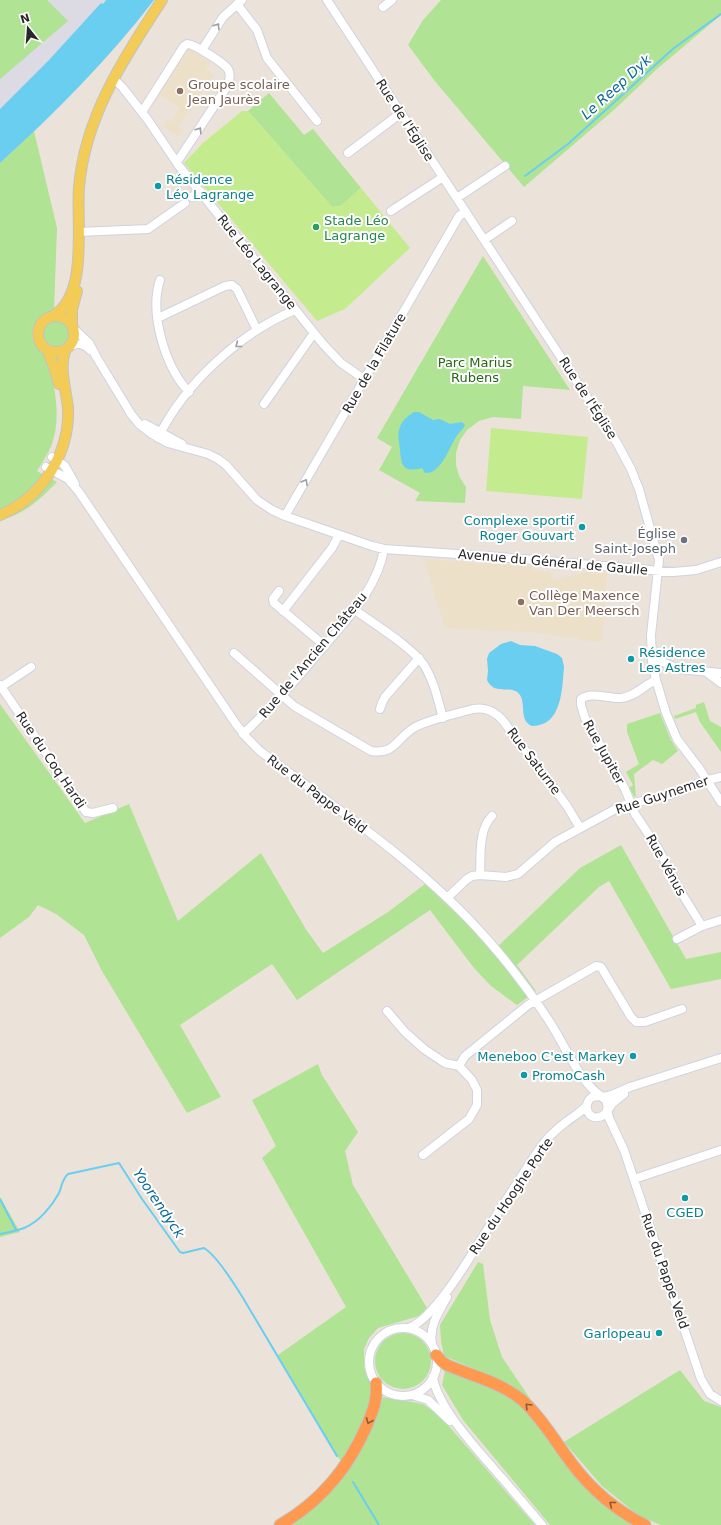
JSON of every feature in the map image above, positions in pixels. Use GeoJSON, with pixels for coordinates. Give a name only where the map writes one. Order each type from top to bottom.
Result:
{"type":"FeatureCollection","features":[{"type":"Feature","properties":{"kind":"highway"},"geometry":{"type":"LineString","coordinates":[[434,1350],[442,1362],[447,1365],[501,1386],[520,1399],[540,1420],[573,1466],[588,1482],[618,1509],[645,1525]]}},
{"type":"Feature","properties":{"kind":"highway"},"geometry":{"type":"LineString","coordinates":[[280,1525],[298,1514],[314,1501],[346,1464],[361,1439],[369,1421],[377,1396],[376,1383]]}},
{"type":"Feature","properties":{"kind":"main road"},"geometry":{"type":"LineString","coordinates":[[0,515],[22,500],[35,482],[49,468],[64,439],[68,420],[62,363],[74,337],[72,308],[80,277],[78,232],[79,186],[84,152],[96,115],[113,78],[162,0]]}},
{"type":"Feature","properties":{"kind":"main road"},"geometry":{"type":"LineString","coordinates":[[54,458],[60,431],[61,403],[56,371],[47,350],[40,343],[38,331],[44,321],[53,316],[64,306],[73,288],[79,252]]}},
{"type":"Feature","properties":{"kind":"main road"},"geometry":{"type":"LineString","coordinates":[[53,316],[63,317],[73,327]]}},
{"type":"Feature","properties":{"kind":"main road"},"geometry":{"type":"LineString","coordinates":[[47,350],[56,353],[68,348]]}},
{"type":"Feature","properties":{"kind":"main road"},"geometry":{"type":"LineString","coordinates":[[0,510],[22,500]]}},
{"type":"Feature","properties":{"kind":"street"},"geometry":{"type":"LineString","coordinates":[[383,7],[392,0]]}},
{"type":"Feature","properties":{"kind":"street","name":"Rue de l'Église"},"geometry":{"type":"LineString","coordinates":[[329,1],[626,458],[636,479],[658,556],[659,571],[652,629],[652,661],[656,680],[666,714],[677,739],[721,802]]}},
{"type":"Feature","properties":{"kind":"street"},"geometry":{"type":"LineString","coordinates":[[202,50],[223,17],[240,2],[257,30],[267,58],[317,121]]}},
{"type":"Feature","properties":{"kind":"street"},"geometry":{"type":"LineString","coordinates":[[142,112],[184,46],[190,44],[226,66],[230,79],[228,85],[177,162]]}},
{"type":"Feature","properties":{"kind":"street","name":"Rue Léo Lagrange"},"geometry":{"type":"LineString","coordinates":[[113,78],[121,85],[177,162],[314,333],[336,359],[364,378]]}},
{"type":"Feature","properties":{"kind":"street"},"geometry":{"type":"LineString","coordinates":[[348,152],[401,113]]}},
{"type":"Feature","properties":{"kind":"street"},"geometry":{"type":"LineString","coordinates":[[457,198],[505,166]]}},
{"type":"Feature","properties":{"kind":"street"},"geometry":{"type":"LineString","coordinates":[[390,211],[443,178]]}},
{"type":"Feature","properties":{"kind":"street"},"geometry":{"type":"LineString","coordinates":[[192,197],[200,191]]}},
{"type":"Feature","properties":{"kind":"street"},"geometry":{"type":"LineString","coordinates":[[78,232],[148,229],[184,203]]}},
{"type":"Feature","properties":{"kind":"street","name":"Rue de la Filature"},"geometry":{"type":"LineString","coordinates":[[285,516],[455,223],[466,212]]}},
{"type":"Feature","properties":{"kind":"street"},"geometry":{"type":"LineString","coordinates":[[484,240],[512,220]]}},
{"type":"Feature","properties":{"kind":"street"},"geometry":{"type":"LineString","coordinates":[[160,280],[157,294],[158,318],[162,339],[168,358],[177,376],[189,392]]}},
{"type":"Feature","properties":{"kind":"street"},"geometry":{"type":"LineString","coordinates":[[158,318],[230,285],[237,289],[257,330]]}},
{"type":"Feature","properties":{"kind":"street"},"geometry":{"type":"LineString","coordinates":[[160,436],[167,422],[189,392],[219,361],[257,330],[275,319],[295,310]]}},
{"type":"Feature","properties":{"kind":"street","name":"Avenue du Général de Gaulle"},"geometry":{"type":"LineString","coordinates":[[73,327],[89,343],[125,406],[137,422],[160,436],[211,455],[220,460],[257,500],[272,510],[285,516],[384,549],[507,557],[659,571],[692,571],[721,562]]}},
{"type":"Feature","properties":{"kind":"street"},"geometry":{"type":"LineString","coordinates":[[264,404],[314,333]]}},
{"type":"Feature","properties":{"kind":"street"},"geometry":{"type":"LineString","coordinates":[[68,348],[79,344],[85,345],[97,358]]}},
{"type":"Feature","properties":{"kind":"street","name":"Rue du Pappe Veld"},"geometry":{"type":"LineString","coordinates":[[54,458],[67,468],[79,492]]}},
{"type":"Feature","properties":{"kind":"street","name":"Rue du Pappe Veld"},"geometry":{"type":"LineString","coordinates":[[49,468],[69,480],[79,492],[244,734],[260,751],[393,850],[448,898],[492,945],[536,1001],[590,1087],[602,1096]]}},
{"type":"Feature","properties":{"kind":"street"},"geometry":{"type":"LineString","coordinates":[[283,611],[332,548],[340,535]]}},
{"type":"Feature","properties":{"kind":"street","name":"Rue de l'Ancien Château"},"geometry":{"type":"LineString","coordinates":[[244,734],[282,695],[355,610],[374,580],[384,549]]}},
{"type":"Feature","properties":{"kind":"street"},"geometry":{"type":"LineString","coordinates":[[279,591],[273,598],[273,601],[325,646]]}},
{"type":"Feature","properties":{"kind":"street"},"geometry":{"type":"LineString","coordinates":[[234,653],[296,708],[364,748],[375,752],[386,751],[393,747],[416,726],[443,718],[431,679],[419,658],[355,610]]}},
{"type":"Feature","properties":{"kind":"street"},"geometry":{"type":"LineString","coordinates":[[380,710],[385,697],[419,658]]}},
{"type":"Feature","properties":{"kind":"street"},"geometry":{"type":"LineString","coordinates":[[652,661],[661,661],[678,669],[720,673]]}},
{"type":"Feature","properties":{"kind":"street"},"geometry":{"type":"LineString","coordinates":[[1,686],[31,667]]}},
{"type":"Feature","properties":{"kind":"street"},"geometry":{"type":"LineString","coordinates":[[705,671],[721,683]]}},
{"type":"Feature","properties":{"kind":"street","name":"Rue Jupiter"},"geometry":{"type":"LineString","coordinates":[[631,803],[625,789],[585,718],[581,706],[581,699],[590,696],[618,698],[626,697],[656,680]]}},
{"type":"Feature","properties":{"kind":"street","name":"Rue du Coq Hardi"},"geometry":{"type":"LineString","coordinates":[[1,686],[84,811],[90,813],[112,808]]}},
{"type":"Feature","properties":{"kind":"street","name":"Rue Saturne"},"geometry":{"type":"LineString","coordinates":[[443,718],[476,708],[491,711],[502,719],[568,806],[580,828]]}},
{"type":"Feature","properties":{"kind":"street","name":"Rue Guynemer"},"geometry":{"type":"LineString","coordinates":[[448,898],[468,877],[480,875],[504,877],[516,875],[555,842],[619,807],[669,795],[707,780],[721,777]]}},
{"type":"Feature","properties":{"kind":"street","name":"Rue Vénus"},"geometry":{"type":"LineString","coordinates":[[631,803],[636,816],[659,850],[679,890],[702,926]]}},
{"type":"Feature","properties":{"kind":"street"},"geometry":{"type":"LineString","coordinates":[[480,875],[483,829],[487,821],[492,816]]}},
{"type":"Feature","properties":{"kind":"street"},"geometry":{"type":"LineString","coordinates":[[677,939],[702,926],[721,920]]}},
{"type":"Feature","properties":{"kind":"street"},"geometry":{"type":"LineString","coordinates":[[459,1066],[465,1056],[525,1007],[595,966],[601,967],[631,1017],[636,1022],[645,1022],[682,1009]]}},
{"type":"Feature","properties":{"kind":"street"},"geometry":{"type":"LineString","coordinates":[[387,1011],[405,1032],[424,1050],[445,1063],[459,1066],[470,1077],[476,1086],[478,1097],[476,1109],[466,1123],[423,1155]]}},
{"type":"Feature","properties":{"kind":"street"},"geometry":{"type":"LineString","coordinates":[[643,1084],[619,1097],[603,1116],[594,1116],[588,1111],[588,1102],[594,1096],[612,1095],[630,1087],[721,1058]]}},
{"type":"Feature","properties":{"kind":"street","name":"Rue du Pappe Veld"},"geometry":{"type":"LineString","coordinates":[[581,1073],[587,1091],[588,1102]]}},
{"type":"Feature","properties":{"kind":"street"},"geometry":{"type":"LineString","coordinates":[[602,1096],[607,1102],[608,1110]]}},
{"type":"Feature","properties":{"kind":"street","name":"Rue du Hooghe Porte"},"geometry":{"type":"LineString","coordinates":[[408,1328],[419,1322],[432,1310],[463,1267],[549,1136],[560,1126],[580,1113],[588,1102]]}},
{"type":"Feature","properties":{"kind":"street","name":"Rue du Pappe Veld"},"geometry":{"type":"LineString","coordinates":[[608,1110],[609,1118],[618,1135],[634,1179],[701,1379],[710,1394],[721,1401]]}},
{"type":"Feature","properties":{"kind":"street","name":"Rue du Pappe Veld"},"geometry":{"type":"LineString","coordinates":[[594,1116],[608,1124],[618,1135]]}},
{"type":"Feature","properties":{"kind":"street","name":"Rue du Hooghe Porte"},"geometry":{"type":"LineString","coordinates":[[560,1126],[579,1118],[594,1116]]}},
{"type":"Feature","properties":{"kind":"street"},"geometry":{"type":"LineString","coordinates":[[634,1179],[721,1150]]}},
{"type":"Feature","properties":{"kind":"street","name":"Rue du Hooghe Porte"},"geometry":{"type":"LineString","coordinates":[[434,1350],[431,1333],[433,1323],[463,1267]]}},
{"type":"Feature","properties":{"kind":"street"},"geometry":{"type":"LineString","coordinates":[[411,1395],[423,1389],[433,1377],[437,1365],[434,1350],[422,1334],[408,1328],[390,1330],[381,1336],[374,1344],[370,1354],[369,1364],[371,1374],[376,1383],[391,1394],[423,1397],[432,1402],[472,1443],[542,1525]]}},
{"type":"Feature","properties":{"kind":"street"},"geometry":{"type":"LineString","coordinates":[[433,1377],[436,1389],[445,1406],[472,1443]]}},
{"type":"Feature","properties":{"kind":"shaded area"},"geometry":{"type":"Polygon","coordinates":[[[0,0],[106,0],[103,4],[101,3],[49,60],[0,109],[0,0]]]}},
{"type":"Feature","properties":{"kind":"shaded area","name":"Groupe scolaire Jean Jaurès"},"geometry":{"type":"Polygon","coordinates":[[[186,47],[211,62],[206,69],[214,75],[178,127],[182,130],[178,136],[163,126],[167,120],[171,122],[180,108],[156,92],[186,47]]]}},
{"type":"Feature","properties":{"kind":"shaded area","name":"Collège Maxence Van Der Meersch"},"geometry":{"type":"Polygon","coordinates":[[[424,559],[474,562],[476,565],[486,563],[531,566],[533,570],[552,572],[553,581],[587,571],[607,573],[602,642],[580,640],[580,638],[573,636],[569,638],[543,633],[445,628],[424,559]]]}},
{"type":"Feature","properties":{"kind":"green space"},"geometry":{"type":"Polygon","coordinates":[[[0,0],[47,0],[68,21],[0,79],[0,0]]]}},
{"type":"Feature","properties":{"kind":"green space"},"geometry":{"type":"Polygon","coordinates":[[[441,0],[721,0],[721,15],[657,69],[615,109],[524,187],[434,80],[408,45],[423,20],[441,0]]]}},
{"type":"Feature","properties":{"kind":"green space"},"geometry":{"type":"Polygon","coordinates":[[[269,93],[304,135],[313,129],[361,188],[341,206],[332,207],[248,111],[269,93]]]}},
{"type":"Feature","properties":{"kind":"green space","name":"Stade Léo Lagrange"},"geometry":{"type":"Polygon","coordinates":[[[242,111],[248,111],[332,207],[341,206],[361,188],[410,248],[345,309],[317,321],[184,163],[203,143],[242,111]]]}},
{"type":"Feature","properties":{"kind":"green space"},"geometry":{"type":"Polygon","coordinates":[[[34,131],[57,228],[54,310],[45,314],[35,323],[32,332],[32,337],[36,346],[45,357],[55,391],[57,413],[55,434],[52,444],[37,471],[57,482],[31,506],[18,514],[0,521],[0,163],[34,131]]]}},
{"type":"Feature","properties":{"kind":"green space","name":"Parc Marius Rubens"},"geometry":{"type":"Polygon","coordinates":[[[483,256],[570,390],[523,386],[521,419],[493,417],[479,421],[467,430],[460,440],[456,453],[456,465],[459,476],[466,487],[465,503],[415,501],[420,493],[379,470],[392,447],[377,438],[483,256]]]}},
{"type":"Feature","properties":{"kind":"green space"},"geometry":{"type":"Polygon","coordinates":[[[56,321],[66,325],[70,335],[66,345],[56,349],[46,345],[42,335],[46,325],[56,321]]]}},
{"type":"Feature","properties":{"kind":"green space"},"geometry":{"type":"Polygon","coordinates":[[[491,428],[588,437],[582,499],[486,491],[491,428]]]}},
{"type":"Feature","properties":{"kind":"green space"},"geometry":{"type":"Polygon","coordinates":[[[704,702],[710,721],[721,727],[721,752],[700,722],[696,712],[675,719],[674,716],[696,708],[696,705],[704,702]]]}},
{"type":"Feature","properties":{"kind":"green space"},"geometry":{"type":"Polygon","coordinates":[[[0,704],[85,823],[129,804],[178,921],[261,853],[307,931],[323,953],[388,912],[425,884],[471,927],[492,952],[580,868],[621,845],[686,959],[721,952],[721,979],[671,989],[609,881],[599,887],[517,965],[536,991],[517,1005],[491,986],[474,968],[430,910],[297,1000],[272,964],[180,1025],[221,1097],[187,1113],[102,971],[84,935],[56,914],[38,905],[29,917],[0,938],[0,704]]]}},
{"type":"Feature","properties":{"kind":"green space"},"geometry":{"type":"Polygon","coordinates":[[[660,713],[671,740],[678,751],[662,764],[653,760],[634,774],[636,797],[629,788],[633,785],[626,772],[639,764],[627,732],[627,724],[660,713]]]}},
{"type":"Feature","properties":{"kind":"green space"},"geometry":{"type":"Polygon","coordinates":[[[318,1064],[322,1075],[358,1132],[345,1151],[353,1185],[427,1308],[419,1316],[378,1328],[369,1338],[364,1349],[364,1366],[372,1386],[369,1412],[350,1449],[341,1462],[278,1355],[346,1307],[262,1158],[276,1146],[252,1100],[318,1064]]]}},
{"type":"Feature","properties":{"kind":"green space"},"geometry":{"type":"Polygon","coordinates":[[[0,1197],[20,1232],[0,1237],[0,1197]]]}},
{"type":"Feature","properties":{"kind":"green space"},"geometry":{"type":"Polygon","coordinates":[[[478,1262],[483,1264],[490,1320],[502,1357],[531,1400],[510,1384],[444,1356],[440,1325],[478,1262]]]}},
{"type":"Feature","properties":{"kind":"green space"},"geometry":{"type":"Polygon","coordinates":[[[403,1333],[414,1335],[423,1341],[429,1350],[431,1361],[429,1372],[423,1381],[414,1387],[403,1389],[392,1387],[383,1381],[377,1372],[375,1361],[377,1350],[383,1341],[392,1335],[403,1333]]]}},
{"type":"Feature","properties":{"kind":"green space"},"geometry":{"type":"Polygon","coordinates":[[[680,1370],[704,1401],[721,1407],[721,1525],[661,1525],[639,1516],[602,1486],[564,1442],[680,1370]]]}},
{"type":"Feature","properties":{"kind":"green space"},"geometry":{"type":"Polygon","coordinates":[[[445,1371],[508,1393],[537,1423],[573,1474],[638,1525],[550,1525],[463,1420],[442,1385],[445,1371]]]}},
{"type":"Feature","properties":{"kind":"green space"},"geometry":{"type":"Polygon","coordinates":[[[383,1397],[423,1404],[440,1416],[535,1525],[286,1525],[354,1459],[376,1419],[383,1397]]]}},
{"type":"Feature","properties":{"kind":"water"},"geometry":{"type":"Polygon","coordinates":[[[106,0],[154,0],[100,65],[41,125],[0,163],[0,109],[49,60],[101,3],[103,4],[106,0]]]}},
{"type":"Feature","properties":{"kind":"water"},"geometry":{"type":"Polygon","coordinates":[[[414,412],[419,412],[433,420],[440,419],[450,424],[462,422],[465,425],[456,437],[444,460],[431,472],[425,473],[422,468],[411,470],[407,469],[402,464],[398,438],[399,430],[404,420],[414,412]]]}},
{"type":"Feature","properties":{"kind":"water"},"geometry":{"type":"Polygon","coordinates":[[[511,641],[520,645],[535,646],[557,654],[562,658],[564,667],[561,695],[558,705],[555,713],[549,720],[542,724],[532,726],[528,724],[524,716],[522,699],[517,692],[513,690],[494,688],[487,680],[487,659],[489,653],[501,644],[511,641]]]}},
{"type":"Feature","properties":{"kind":"waterway","name":"Le Reep Dyk"},"geometry":{"type":"LineString","coordinates":[[525,176],[568,144],[674,48],[721,14]]}},
{"type":"Feature","properties":{"kind":"waterway","name":"Yoorendyck"},"geometry":{"type":"LineString","coordinates":[[0,1234],[24,1228],[40,1218],[56,1198],[63,1180],[68,1174],[119,1163],[142,1199],[180,1252],[183,1253],[204,1248],[214,1257],[225,1271],[243,1298],[337,1456]]}},
{"type":"Feature","properties":{"kind":"waterway"},"geometry":{"type":"LineString","coordinates":[[0,1199],[16,1230]]}},
{"type":"Feature","properties":{"kind":"waterway","name":"Yoorendyck"},"geometry":{"type":"LineString","coordinates":[[353,1482],[379,1525]]}},
{"type":"Feature","properties":{"kind":"place","name":"Groupe scolaire Jean Jaurès"},"geometry":{"type":"Point","coordinates":[180,91]}},
{"type":"Feature","properties":{"kind":"place","name":"Résidence Léo Lagrange"},"geometry":{"type":"Point","coordinates":[158,186]}},
{"type":"Feature","properties":{"kind":"place","name":"Stade Léo Lagrange"},"geometry":{"type":"Point","coordinates":[316,227]}},
{"type":"Feature","properties":{"kind":"place","name":"Complexe sportif Roger Gouvart"},"geometry":{"type":"Point","coordinates":[582,527]}},
{"type":"Feature","properties":{"kind":"place","name":"Église Saint-Joseph"},"geometry":{"type":"Point","coordinates":[684,540]}},
{"type":"Feature","properties":{"kind":"place","name":"Collège Maxence Van Der Meersch"},"geometry":{"type":"Point","coordinates":[521,602]}},
{"type":"Feature","properties":{"kind":"place","name":"Résidence Les Astres"},"geometry":{"type":"Point","coordinates":[631,659]}},
{"type":"Feature","properties":{"kind":"place","name":"Meneboo C'est Markey"},"geometry":{"type":"Point","coordinates":[633,1056]}},
{"type":"Feature","properties":{"kind":"place","name":"PromoCash"},"geometry":{"type":"Point","coordinates":[524,1075]}},
{"type":"Feature","properties":{"kind":"place","name":"CGED"},"geometry":{"type":"Point","coordinates":[685,1198]}},
{"type":"Feature","properties":{"kind":"place","name":"Garlopeau"},"geometry":{"type":"Point","coordinates":[659,1333]}}]}
